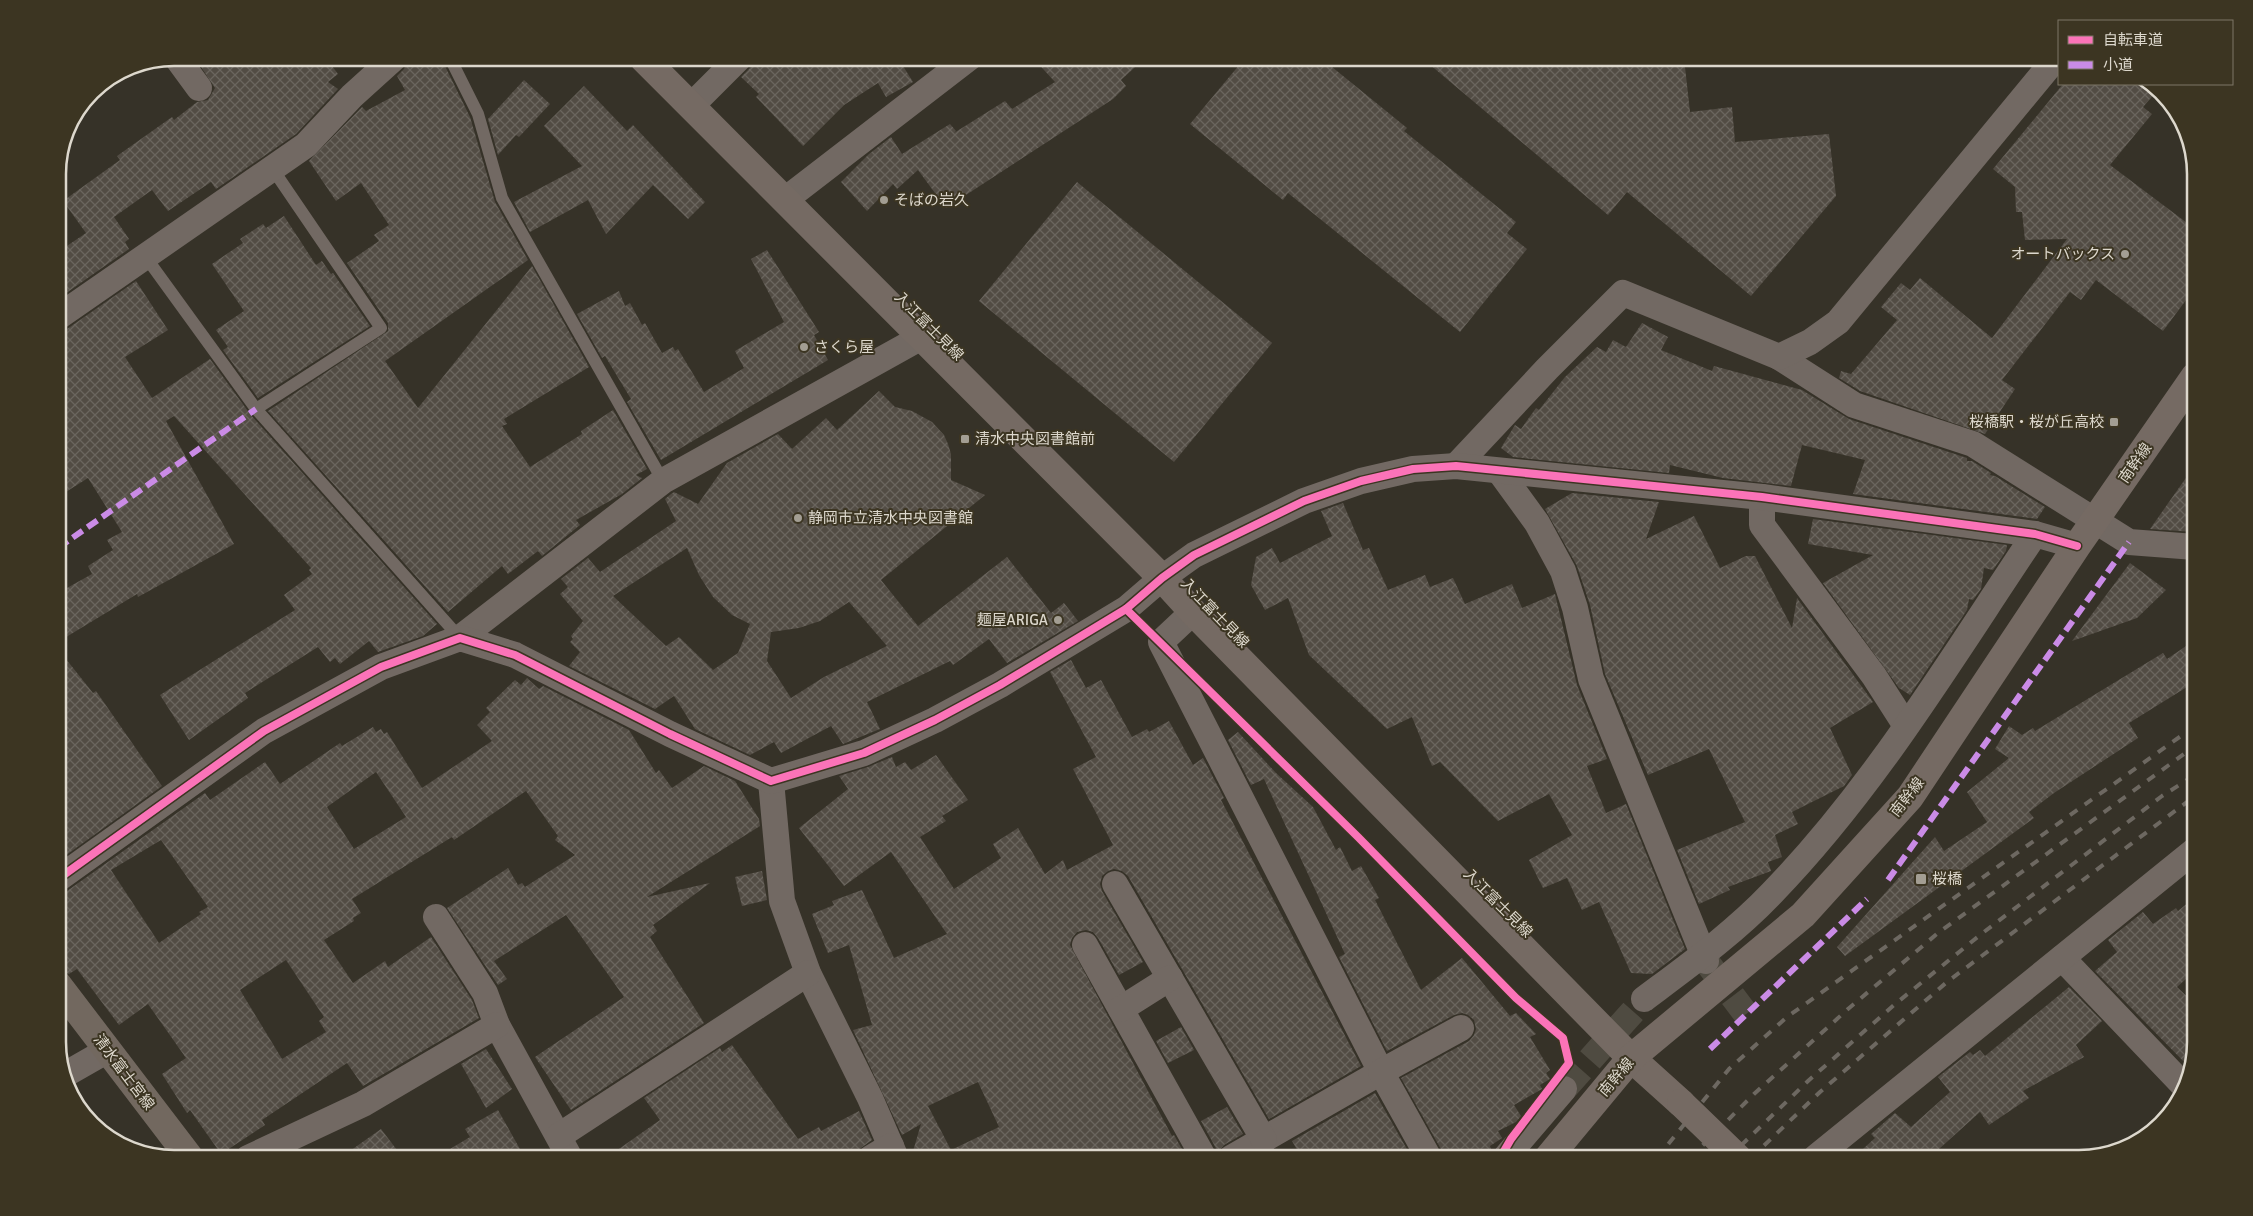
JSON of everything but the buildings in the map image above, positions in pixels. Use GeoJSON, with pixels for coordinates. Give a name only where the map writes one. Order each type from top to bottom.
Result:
{"type":"FeatureCollection","features":[{"type":"Feature","properties":{"kind":"main road","name":"入江富士見線"},"geometry":{"type":"LineString","coordinates":[[651,66],[786,199],[920,338],[1162,578],[1193,612],[1631,1058],[1730,1150]]}},
{"type":"Feature","properties":{"kind":"main road","name":"南幹線"},"geometry":{"type":"LineString","coordinates":[[1555,1150],[1631,1058],[1803,915],[1910,797],[2094,520],[2187,387]]}},
{"type":"Feature","properties":{"kind":"main road","name":"清水富士宮線"},"geometry":{"type":"LineString","coordinates":[[66,995],[179,1150]]}},
{"type":"Feature","properties":{"kind":"street"},"geometry":{"type":"LineString","coordinates":[[183,66],[200,88]]}},
{"type":"Feature","properties":{"kind":"street"},"geometry":{"type":"LineString","coordinates":[[66,311],[306,145],[352,96],[385,66]]}},
{"type":"Feature","properties":{"kind":"street"},"geometry":{"type":"LineString","coordinates":[[692,106],[731,66]]}},
{"type":"Feature","properties":{"kind":"street"},"geometry":{"type":"LineString","coordinates":[[786,199],[959,66]]}},
{"type":"Feature","properties":{"kind":"street"},"geometry":{"type":"LineString","coordinates":[[1779,357],[1810,342],[1838,322],[2049,66]]}},
{"type":"Feature","properties":{"kind":"street"},"geometry":{"type":"LineString","coordinates":[[1456,466],[1547,369],[1623,293],[1779,357],[1854,405],[1973,444],[2129,542],[2187,546]]}},
{"type":"Feature","properties":{"kind":"street"},"geometry":{"type":"LineString","coordinates":[[66,873],[264,731],[381,667],[460,638],[663,481],[920,338]]}},
{"type":"Feature","properties":{"kind":"street"},"geometry":{"type":"LineString","coordinates":[[460,638],[515,655],[670,734],[771,781],[864,753],[935,720],[1000,685],[1126,609],[1162,578],[1194,555],[1304,501],[1361,481],[1413,468],[1456,466],[1500,472],[1762,497],[2035,534],[2077,546]]}},
{"type":"Feature","properties":{"kind":"street"},"geometry":{"type":"LineString","coordinates":[[1500,472],[1537,523],[1563,570],[1575,608],[1591,679],[1705,957]]}},
{"type":"Feature","properties":{"kind":"street"},"geometry":{"type":"LineString","coordinates":[[1762,497],[1762,525],[1874,676],[1906,726]]}},
{"type":"Feature","properties":{"kind":"street"},"geometry":{"type":"LineString","coordinates":[[1644,999],[1705,957],[1771,894],[1834,824],[1906,726],[2035,534]]}},
{"type":"Feature","properties":{"kind":"street"},"geometry":{"type":"LineString","coordinates":[[1193,612],[1161,642],[1381,1072],[1425,1150]]}},
{"type":"Feature","properties":{"kind":"street"},"geometry":{"type":"LineString","coordinates":[[771,781],[782,901],[808,973],[870,1098],[885,1150]]}},
{"type":"Feature","properties":{"kind":"street"},"geometry":{"type":"LineString","coordinates":[[1825,1150],[2187,857]]}},
{"type":"Feature","properties":{"kind":"street"},"geometry":{"type":"LineString","coordinates":[[1115,884],[1264,1140]]}},
{"type":"Feature","properties":{"kind":"street"},"geometry":{"type":"LineString","coordinates":[[436,917],[485,993],[497,1025],[564,1147],[808,973]]}},
{"type":"Feature","properties":{"kind":"street"},"geometry":{"type":"LineString","coordinates":[[1086,945],[1200,1150]]}},
{"type":"Feature","properties":{"kind":"street"},"geometry":{"type":"LineString","coordinates":[[2062,958],[2179,1081]]}},
{"type":"Feature","properties":{"kind":"street"},"geometry":{"type":"LineString","coordinates":[[1121,1009],[1170,978]]}},
{"type":"Feature","properties":{"kind":"street"},"geometry":{"type":"LineString","coordinates":[[265,1150],[363,1104],[497,1025]]}},
{"type":"Feature","properties":{"kind":"street"},"geometry":{"type":"LineString","coordinates":[[1246,1150],[1461,1028]]}},
{"type":"Feature","properties":{"kind":"street"},"geometry":{"type":"LineString","coordinates":[[71,1071],[108,1050]]}},
{"type":"Feature","properties":{"kind":"street"},"geometry":{"type":"LineString","coordinates":[[1512,1150],[1564,1089]]}},
{"type":"Feature","properties":{"kind":"lane"},"geometry":{"type":"LineString","coordinates":[[454,66],[478,114],[502,198],[663,481]]}},
{"type":"Feature","properties":{"kind":"lane"},"geometry":{"type":"LineString","coordinates":[[256,409],[381,328],[272,168]]}},
{"type":"Feature","properties":{"kind":"lane"},"geometry":{"type":"LineString","coordinates":[[145,256],[256,409],[460,638]]}},
{"type":"Feature","properties":{"kind":"tunnel"},"geometry":{"type":"LineString","coordinates":[[1709,965],[1746,1014]]}},
{"type":"Feature","properties":{"kind":"tunnel"},"geometry":{"type":"LineString","coordinates":[[1564,1089],[1644,999]]}},
{"type":"Feature","properties":{"kind":"railway"},"geometry":{"type":"LineString","coordinates":[[1663,1150],[1729,1069],[1787,1017],[2187,732]]}},
{"type":"Feature","properties":{"kind":"railway"},"geometry":{"type":"LineString","coordinates":[[1698,1150],[1754,1094],[1848,1009],[1938,933],[2187,752]]}},
{"type":"Feature","properties":{"kind":"railway"},"geometry":{"type":"LineString","coordinates":[[1736,1150],[1808,1081],[1894,1005],[1980,935],[2162,796],[2187,780]]}},
{"type":"Feature","properties":{"kind":"railway"},"geometry":{"type":"LineString","coordinates":[[1759,1150],[1820,1092],[1947,982],[2187,802]]}},
{"type":"Feature","properties":{"kind":"marked path"},"geometry":{"type":"LineString","coordinates":[[66,542],[256,409]]}},
{"type":"Feature","properties":{"kind":"marked path"},"geometry":{"type":"LineString","coordinates":[[1888,880],[2129,542]]}},
{"type":"Feature","properties":{"kind":"marked path"},"geometry":{"type":"LineString","coordinates":[[1710,1049],[1867,899]]}},
{"type":"Feature","properties":{"kind":"cycle path"},"geometry":{"type":"LineString","coordinates":[[66,873],[264,731],[381,667],[460,638],[515,655],[670,734],[771,781],[864,753],[935,720],[1000,685],[1126,609],[1162,578],[1194,555],[1304,501],[1361,481],[1413,469],[1456,466],[1762,497],[2035,534],[2077,546]]}},
{"type":"Feature","properties":{"kind":"cycle path"},"geometry":{"type":"LineString","coordinates":[[1126,609],[1358,837],[1516,998],[1563,1038],[1569,1063],[1505,1150]]}},
{"type":"Feature","properties":{"kind":"place","name":"そばの岩久"},"geometry":{"type":"Point","coordinates":[884,200]}},
{"type":"Feature","properties":{"kind":"place","name":"オートバックス"},"geometry":{"type":"Point","coordinates":[2125,254]}},
{"type":"Feature","properties":{"kind":"place","name":"さくら屋"},"geometry":{"type":"Point","coordinates":[804,347]}},
{"type":"Feature","properties":{"kind":"place","name":"桜橋駅・桜が丘高校"},"geometry":{"type":"Point","coordinates":[2114,422]}},
{"type":"Feature","properties":{"kind":"place","name":"清水中央図書館前"},"geometry":{"type":"Point","coordinates":[965,439]}},
{"type":"Feature","properties":{"kind":"place","name":"静岡市立清水中央図書館"},"geometry":{"type":"Point","coordinates":[798,518]}},
{"type":"Feature","properties":{"kind":"place","name":"麺屋ARIGA"},"geometry":{"type":"Point","coordinates":[1058,620]}},
{"type":"Feature","properties":{"kind":"place","name":"桜橋"},"geometry":{"type":"Point","coordinates":[1921,879]}}]}
